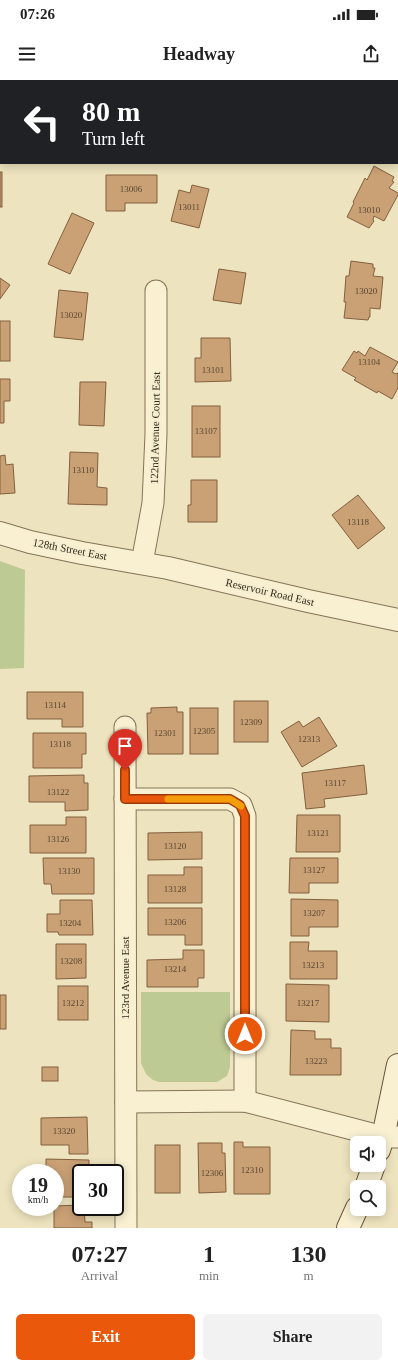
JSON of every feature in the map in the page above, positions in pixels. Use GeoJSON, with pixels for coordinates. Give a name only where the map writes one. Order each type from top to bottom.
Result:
{"type":"FeatureCollection","features":[{"type":"Feature","properties":{"kind":"street","name":"122nd Avenue Court East"},"geometry":{"type":"LineString","coordinates":[[142,563],[153,503],[156,434],[156,291]]}},
{"type":"Feature","properties":{"kind":"street","name":"128th Street East"},"geometry":{"type":"LineString","coordinates":[[0,533],[30,542],[67,550],[142,563]]}},
{"type":"Feature","properties":{"kind":"street","name":"Reservoir Road East"},"geometry":{"type":"LineString","coordinates":[[142,563],[398,620]]}},
{"type":"Feature","properties":{"kind":"street","name":"123rd Avenue East"},"geometry":{"type":"LineString","coordinates":[[125,727],[126,1228]]}},
{"type":"Feature","properties":{"kind":"street"},"geometry":{"type":"LineString","coordinates":[[125,799],[230,799],[240,805],[245,816],[244,1101]]}},
{"type":"Feature","properties":{"kind":"street"},"geometry":{"type":"LineString","coordinates":[[126,1102],[244,1101],[387,1141],[398,1065]]}},
{"type":"Feature","properties":{"kind":"street"},"geometry":{"type":"LineString","coordinates":[[348,1228],[353,1216]]}},
{"type":"Feature","properties":{"kind":"green space"},"geometry":{"type":"Polygon","coordinates":[[[0,561],[25,570],[24,668],[0,669],[0,561]]]}},
{"type":"Feature","properties":{"kind":"green space"},"geometry":{"type":"Polygon","coordinates":[[[141,992],[230,992],[230,1067],[227,1076],[217,1082],[159,1082],[153,1080],[146,1074],[141,1063],[141,992]]]}},
{"type":"Feature","properties":{"kind":"building"},"geometry":{"type":"Polygon","coordinates":[[[374,166],[394,177],[392,181],[394,182],[389,188],[398,193],[398,195],[384,221],[374,216],[374,221],[369,228],[347,217],[365,178],[367,180],[374,166]]]}},
{"type":"Feature","properties":{"kind":"building"},"geometry":{"type":"Polygon","coordinates":[[[0,172],[2,172],[2,207],[0,207],[0,172]]]}},
{"type":"Feature","properties":{"kind":"building"},"geometry":{"type":"Polygon","coordinates":[[[106,175],[157,175],[157,203],[125,203],[125,211],[106,211],[106,175]]]}},
{"type":"Feature","properties":{"kind":"building"},"geometry":{"type":"Polygon","coordinates":[[[192,185],[209,189],[199,228],[171,221],[179,190],[190,193],[192,185]]]}},
{"type":"Feature","properties":{"kind":"building"},"geometry":{"type":"Polygon","coordinates":[[[72,213],[94,223],[70,274],[48,264],[72,213]]]}},
{"type":"Feature","properties":{"kind":"building"},"geometry":{"type":"Polygon","coordinates":[[[351,261],[373,264],[373,268],[375,268],[373,276],[383,277],[380,309],[370,308],[370,317],[368,320],[344,318],[346,302],[344,302],[346,276],[349,276],[351,261]]]}},
{"type":"Feature","properties":{"kind":"building"},"geometry":{"type":"Polygon","coordinates":[[[219,269],[246,273],[241,304],[213,300],[219,269]]]}},
{"type":"Feature","properties":{"kind":"building"},"geometry":{"type":"Polygon","coordinates":[[[0,278],[10,285],[0,299],[0,278]]]}},
{"type":"Feature","properties":{"kind":"building"},"geometry":{"type":"Polygon","coordinates":[[[59,290],[88,293],[83,340],[54,337],[59,290]]]}},
{"type":"Feature","properties":{"kind":"building"},"geometry":{"type":"Polygon","coordinates":[[[0,321],[10,321],[10,361],[0,361],[0,321]]]}},
{"type":"Feature","properties":{"kind":"building"},"geometry":{"type":"Polygon","coordinates":[[[201,338],[230,338],[231,381],[195,382],[195,358],[201,358],[201,338]]]}},
{"type":"Feature","properties":{"kind":"building"},"geometry":{"type":"Polygon","coordinates":[[[370,347],[398,362],[392,372],[396,374],[398,373],[398,388],[392,399],[378,391],[377,393],[354,380],[356,378],[342,370],[354,351],[357,353],[358,351],[365,356],[370,347]]]}},
{"type":"Feature","properties":{"kind":"building"},"geometry":{"type":"Polygon","coordinates":[[[0,379],[10,379],[10,401],[4,401],[4,423],[0,423],[0,379]]]}},
{"type":"Feature","properties":{"kind":"building"},"geometry":{"type":"Polygon","coordinates":[[[80,382],[106,382],[104,426],[79,425],[80,382]]]}},
{"type":"Feature","properties":{"kind":"building"},"geometry":{"type":"Polygon","coordinates":[[[192,406],[220,406],[220,457],[192,457],[192,406]]]}},
{"type":"Feature","properties":{"kind":"building"},"geometry":{"type":"Polygon","coordinates":[[[70,452],[98,453],[97,487],[107,488],[107,505],[68,504],[70,452]]]}},
{"type":"Feature","properties":{"kind":"building"},"geometry":{"type":"Polygon","coordinates":[[[5,455],[6,465],[13,464],[15,493],[0,494],[0,456],[5,455]]]}},
{"type":"Feature","properties":{"kind":"building"},"geometry":{"type":"Polygon","coordinates":[[[191,480],[217,480],[217,522],[188,522],[188,505],[191,505],[191,480]]]}},
{"type":"Feature","properties":{"kind":"building"},"geometry":{"type":"Polygon","coordinates":[[[358,495],[385,528],[358,549],[332,515],[358,495]]]}},
{"type":"Feature","properties":{"kind":"building"},"geometry":{"type":"Polygon","coordinates":[[[27,692],[83,692],[83,727],[62,727],[62,719],[27,719],[27,692]]]}},
{"type":"Feature","properties":{"kind":"building"},"geometry":{"type":"Polygon","coordinates":[[[234,701],[268,701],[268,742],[234,742],[234,701]]]}},
{"type":"Feature","properties":{"kind":"building"},"geometry":{"type":"Polygon","coordinates":[[[177,707],[177,712],[183,712],[183,754],[148,754],[147,713],[151,713],[151,708],[177,707]]]}},
{"type":"Feature","properties":{"kind":"building"},"geometry":{"type":"Polygon","coordinates":[[[190,708],[218,708],[218,754],[190,754],[190,708]]]}},
{"type":"Feature","properties":{"kind":"building"},"geometry":{"type":"Polygon","coordinates":[[[319,717],[337,746],[302,767],[281,732],[299,721],[303,727],[319,717]]]}},
{"type":"Feature","properties":{"kind":"building"},"geometry":{"type":"Polygon","coordinates":[[[33,733],[86,733],[86,754],[82,754],[82,768],[33,768],[33,733]]]}},
{"type":"Feature","properties":{"kind":"building"},"geometry":{"type":"Polygon","coordinates":[[[364,765],[367,794],[324,799],[325,807],[306,809],[302,773],[364,765]]]}},
{"type":"Feature","properties":{"kind":"building"},"geometry":{"type":"Polygon","coordinates":[[[84,775],[84,783],[88,783],[88,810],[65,811],[65,802],[29,802],[29,776],[84,775]]]}},
{"type":"Feature","properties":{"kind":"building"},"geometry":{"type":"Polygon","coordinates":[[[297,815],[340,815],[340,852],[296,852],[297,815]]]}},
{"type":"Feature","properties":{"kind":"building"},"geometry":{"type":"Polygon","coordinates":[[[66,817],[86,817],[86,853],[30,853],[30,825],[66,825],[66,817]]]}},
{"type":"Feature","properties":{"kind":"building"},"geometry":{"type":"Polygon","coordinates":[[[202,832],[202,859],[148,860],[148,833],[202,832]]]}},
{"type":"Feature","properties":{"kind":"building"},"geometry":{"type":"Polygon","coordinates":[[[43,858],[94,858],[94,894],[52,894],[51,884],[44,884],[43,858]]]}},
{"type":"Feature","properties":{"kind":"building"},"geometry":{"type":"Polygon","coordinates":[[[290,858],[338,858],[338,883],[309,883],[309,893],[289,893],[290,858]]]}},
{"type":"Feature","properties":{"kind":"building"},"geometry":{"type":"Polygon","coordinates":[[[184,867],[202,867],[202,903],[148,903],[148,875],[184,875],[184,867]]]}},
{"type":"Feature","properties":{"kind":"building"},"geometry":{"type":"Polygon","coordinates":[[[291,899],[338,900],[338,927],[309,927],[309,936],[291,936],[291,899]]]}},
{"type":"Feature","properties":{"kind":"building"},"geometry":{"type":"Polygon","coordinates":[[[60,900],[92,900],[93,935],[59,935],[58,932],[47,932],[47,914],[60,914],[60,900]]]}},
{"type":"Feature","properties":{"kind":"building"},"geometry":{"type":"Polygon","coordinates":[[[148,908],[202,908],[202,945],[185,945],[185,935],[148,935],[148,908]]]}},
{"type":"Feature","properties":{"kind":"building"},"geometry":{"type":"Polygon","coordinates":[[[290,942],[309,942],[308,951],[337,951],[337,979],[290,979],[290,942]]]}},
{"type":"Feature","properties":{"kind":"building"},"geometry":{"type":"Polygon","coordinates":[[[56,944],[86,944],[86,978],[56,979],[56,944]]]}},
{"type":"Feature","properties":{"kind":"building"},"geometry":{"type":"Polygon","coordinates":[[[183,950],[204,950],[204,978],[198,978],[198,987],[147,987],[147,960],[183,959],[183,950]]]}},
{"type":"Feature","properties":{"kind":"building"},"geometry":{"type":"Polygon","coordinates":[[[286,984],[329,985],[329,1022],[286,1021],[286,984]]]}},
{"type":"Feature","properties":{"kind":"building"},"geometry":{"type":"Polygon","coordinates":[[[58,986],[88,986],[88,1020],[58,1020],[58,986]]]}},
{"type":"Feature","properties":{"kind":"building"},"geometry":{"type":"Polygon","coordinates":[[[0,995],[6,995],[6,1029],[0,1029],[0,995]]]}},
{"type":"Feature","properties":{"kind":"building"},"geometry":{"type":"Polygon","coordinates":[[[291,1030],[315,1031],[315,1039],[331,1039],[331,1048],[341,1048],[341,1075],[290,1075],[291,1030]]]}},
{"type":"Feature","properties":{"kind":"building"},"geometry":{"type":"Polygon","coordinates":[[[42,1067],[58,1067],[58,1081],[42,1081],[42,1067]]]}},
{"type":"Feature","properties":{"kind":"building"},"geometry":{"type":"Polygon","coordinates":[[[87,1117],[88,1154],[69,1154],[69,1145],[41,1145],[41,1118],[87,1117]]]}},
{"type":"Feature","properties":{"kind":"building"},"geometry":{"type":"Polygon","coordinates":[[[234,1142],[243,1142],[243,1147],[270,1147],[270,1194],[234,1194],[234,1142]]]}},
{"type":"Feature","properties":{"kind":"building"},"geometry":{"type":"Polygon","coordinates":[[[198,1143],[222,1143],[222,1153],[225,1153],[226,1192],[199,1193],[198,1143]]]}},
{"type":"Feature","properties":{"kind":"building"},"geometry":{"type":"Polygon","coordinates":[[[155,1145],[180,1145],[180,1193],[155,1193],[155,1145]]]}},
{"type":"Feature","properties":{"kind":"building"},"geometry":{"type":"Polygon","coordinates":[[[46,1159],[89,1160],[89,1164],[72,1164],[72,1197],[64,1197],[64,1164],[46,1164],[46,1159]]]}},
{"type":"Feature","properties":{"kind":"building"},"geometry":{"type":"Polygon","coordinates":[[[72,1205],[72,1216],[85,1216],[85,1222],[92,1222],[92,1228],[54,1228],[54,1216],[64,1216],[64,1206],[72,1205]]]}},
{"type":"Feature","properties":{"kind":"slow traffic"},"geometry":{"type":"LineString","coordinates":[[168,799],[230,799],[241,806]]}},
{"type":"Feature","properties":{"kind":"route"},"geometry":{"type":"LineString","coordinates":[[125,770],[125,799],[230,799],[240,805],[245,816],[245,1034]]}}]}
